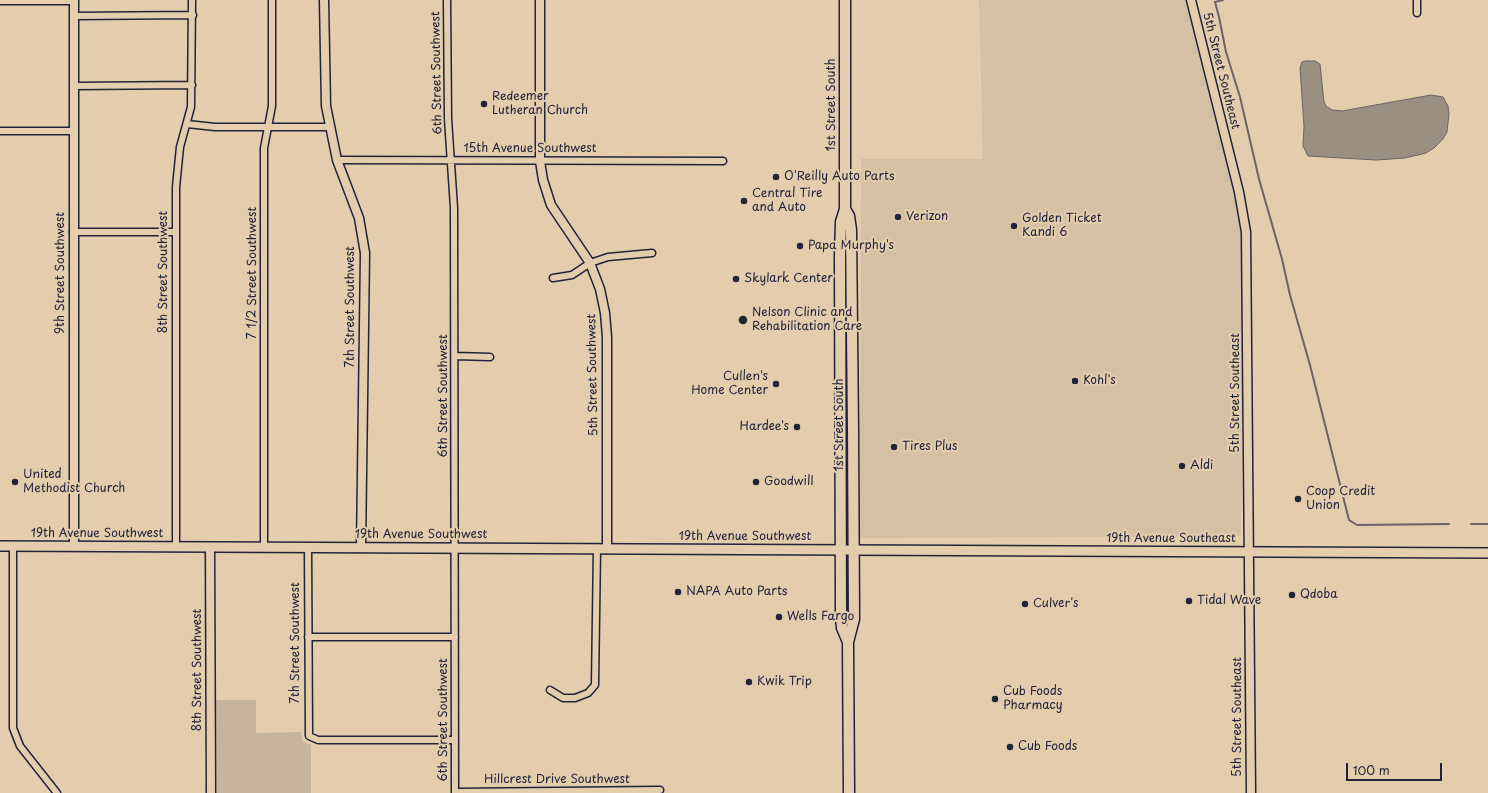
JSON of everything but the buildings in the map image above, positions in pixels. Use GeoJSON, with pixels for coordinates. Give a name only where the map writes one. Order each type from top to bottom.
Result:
{"type":"FeatureCollection","features":[{"type":"Feature","properties":{"kind":"main road","name":"1st Street South"},"geometry":{"type":"LineString","coordinates":[[845,0],[845,209],[841,222],[840,246],[841,618],[842,628],[848,642]]}},
{"type":"Feature","properties":{"kind":"main road","name":"1st Street South"},"geometry":{"type":"LineString","coordinates":[[845,209],[849,216],[851,230],[854,549],[854,619],[848,642],[849,793]]}},
{"type":"Feature","properties":{"kind":"main road","name":"19th Avenue Southwest"},"geometry":{"type":"LineString","coordinates":[[0,546],[854,549]]}},
{"type":"Feature","properties":{"kind":"main road","name":"19th Avenue Southeast"},"geometry":{"type":"LineString","coordinates":[[854,549],[1488,553]]}},
{"type":"Feature","properties":{"kind":"street"},"geometry":{"type":"LineString","coordinates":[[0,1],[74,0]]}},
{"type":"Feature","properties":{"kind":"street","name":"9th Street Southwest"},"geometry":{"type":"LineString","coordinates":[[74,0],[74,546]]}},
{"type":"Feature","properties":{"kind":"street","name":"8th Street Southwest"},"geometry":{"type":"LineString","coordinates":[[176,546],[177,167],[187,124],[192,85],[192,0]]}},
{"type":"Feature","properties":{"kind":"street","name":"7 1/2 Street Southwest"},"geometry":{"type":"LineString","coordinates":[[264,546],[264,148],[272,106],[272,0]]}},
{"type":"Feature","properties":{"kind":"street","name":"7th Street Southwest"},"geometry":{"type":"LineString","coordinates":[[324,0],[325,100],[329,127],[337,160],[359,218],[365,253],[361,547]]}},
{"type":"Feature","properties":{"kind":"street","name":"6th Street Southwest"},"geometry":{"type":"LineString","coordinates":[[447,0],[448,119],[454,208],[455,792]]}},
{"type":"Feature","properties":{"kind":"street","name":"5th Street Southwest"},"geometry":{"type":"LineString","coordinates":[[540,0],[540,161],[544,184],[551,205],[590,263],[600,289],[606,322],[607,548]]}},
{"type":"Feature","properties":{"kind":"street","name":"5th Street Southeast"},"geometry":{"type":"LineString","coordinates":[[1191,0],[1239,192],[1246,232],[1248,267],[1251,793]]}},
{"type":"Feature","properties":{"kind":"street"},"geometry":{"type":"LineString","coordinates":[[1417,0],[1417,13]]}},
{"type":"Feature","properties":{"kind":"street"},"geometry":{"type":"LineString","coordinates":[[74,16],[193,15]]}},
{"type":"Feature","properties":{"kind":"street"},"geometry":{"type":"LineString","coordinates":[[74,86],[192,85]]}},
{"type":"Feature","properties":{"kind":"street"},"geometry":{"type":"LineString","coordinates":[[187,124],[215,127],[329,127]]}},
{"type":"Feature","properties":{"kind":"street"},"geometry":{"type":"LineString","coordinates":[[0,131],[74,132]]}},
{"type":"Feature","properties":{"kind":"street","name":"15th Avenue Southwest"},"geometry":{"type":"LineString","coordinates":[[337,160],[723,161]]}},
{"type":"Feature","properties":{"kind":"street"},"geometry":{"type":"LineString","coordinates":[[73,232],[176,232]]}},
{"type":"Feature","properties":{"kind":"street"},"geometry":{"type":"LineString","coordinates":[[553,278],[572,275],[590,263],[617,255],[652,253]]}},
{"type":"Feature","properties":{"kind":"street"},"geometry":{"type":"LineString","coordinates":[[455,356],[490,357]]}},
{"type":"Feature","properties":{"kind":"street"},"geometry":{"type":"LineString","coordinates":[[13,546],[13,728],[20,746],[57,793]]}},
{"type":"Feature","properties":{"kind":"street","name":"8th Street Southwest"},"geometry":{"type":"LineString","coordinates":[[210,546],[211,793]]}},
{"type":"Feature","properties":{"kind":"street","name":"7th Street Southwest"},"geometry":{"type":"LineString","coordinates":[[308,546],[308,731],[310,738],[318,740],[455,740]]}},
{"type":"Feature","properties":{"kind":"street"},"geometry":{"type":"LineString","coordinates":[[550,690],[563,698],[575,698],[588,693],[595,685],[597,548]]}},
{"type":"Feature","properties":{"kind":"street"},"geometry":{"type":"LineString","coordinates":[[308,637],[455,637]]}},
{"type":"Feature","properties":{"kind":"street","name":"Hillcrest Drive Southwest"},"geometry":{"type":"LineString","coordinates":[[455,792],[660,790]]}},
{"type":"Feature","properties":{"kind":"shaded area"},"geometry":{"type":"Polygon","coordinates":[[[979,0],[1187,0],[1243,223],[1241,536],[860,538],[861,159],[983,159],[979,0]]]}},
{"type":"Feature","properties":{"kind":"shaded area"},"geometry":{"type":"Polygon","coordinates":[[[1315,61],[1320,64],[1324,102],[1326,106],[1332,110],[1342,111],[1431,95],[1443,97],[1448,106],[1449,114],[1447,132],[1443,139],[1434,148],[1426,153],[1405,158],[1376,160],[1308,156],[1303,146],[1304,126],[1300,68],[1302,62],[1315,61]]]}},
{"type":"Feature","properties":{"kind":"shaded area"},"geometry":{"type":"Polygon","coordinates":[[[216,700],[256,700],[256,733],[301,732],[303,742],[311,745],[311,793],[217,793],[216,700]]]}},
{"type":"Feature","properties":{"kind":"waterway"},"geometry":{"type":"LineString","coordinates":[[1223,0],[1215,2],[1226,52],[1240,97],[1259,179],[1310,365],[1349,520],[1357,525],[1449,524]]}},
{"type":"Feature","properties":{"kind":"waterway"},"geometry":{"type":"LineString","coordinates":[[1471,524],[1488,524]]}},
{"type":"Feature","properties":{"kind":"place","name":"Redeemer Lutheran Church"},"geometry":{"type":"Point","coordinates":[484,104]}},
{"type":"Feature","properties":{"kind":"place","name":"O'Reilly Auto Parts"},"geometry":{"type":"Point","coordinates":[776,177]}},
{"type":"Feature","properties":{"kind":"place","name":"Central Tire and Auto"},"geometry":{"type":"Point","coordinates":[744,201]}},
{"type":"Feature","properties":{"kind":"place","name":"Verizon"},"geometry":{"type":"Point","coordinates":[898,217]}},
{"type":"Feature","properties":{"kind":"place","name":"Golden Ticket Kandi 6"},"geometry":{"type":"Point","coordinates":[1014,226]}},
{"type":"Feature","properties":{"kind":"place","name":"Papa Murphy's"},"geometry":{"type":"Point","coordinates":[800,246]}},
{"type":"Feature","properties":{"kind":"place","name":"Skylark Center"},"geometry":{"type":"Point","coordinates":[736,279]}},
{"type":"Feature","properties":{"kind":"place","name":"Nelson Clinic and Rehabilitation Care"},"geometry":{"type":"Point","coordinates":[743,320]}},
{"type":"Feature","properties":{"kind":"place","name":"Kohl's"},"geometry":{"type":"Point","coordinates":[1075,381]}},
{"type":"Feature","properties":{"kind":"place","name":"Cullen's Home Center"},"geometry":{"type":"Point","coordinates":[776,384]}},
{"type":"Feature","properties":{"kind":"place","name":"Hardee's"},"geometry":{"type":"Point","coordinates":[797,427]}},
{"type":"Feature","properties":{"kind":"place","name":"Tires Plus"},"geometry":{"type":"Point","coordinates":[894,447]}},
{"type":"Feature","properties":{"kind":"place","name":"Aldi"},"geometry":{"type":"Point","coordinates":[1182,466]}},
{"type":"Feature","properties":{"kind":"place","name":"United Methodist Church"},"geometry":{"type":"Point","coordinates":[15,482]}},
{"type":"Feature","properties":{"kind":"place","name":"Goodwill"},"geometry":{"type":"Point","coordinates":[756,482]}},
{"type":"Feature","properties":{"kind":"place","name":"Coop Credit Union"},"geometry":{"type":"Point","coordinates":[1298,499]}},
{"type":"Feature","properties":{"kind":"place","name":"NAPA Auto Parts"},"geometry":{"type":"Point","coordinates":[678,592]}},
{"type":"Feature","properties":{"kind":"place","name":"Qdoba"},"geometry":{"type":"Point","coordinates":[1292,595]}},
{"type":"Feature","properties":{"kind":"place","name":"Tidal Wave"},"geometry":{"type":"Point","coordinates":[1189,601]}},
{"type":"Feature","properties":{"kind":"place","name":"Culver's"},"geometry":{"type":"Point","coordinates":[1025,604]}},
{"type":"Feature","properties":{"kind":"place","name":"Wells Fargo"},"geometry":{"type":"Point","coordinates":[779,617]}},
{"type":"Feature","properties":{"kind":"place","name":"Kwik Trip"},"geometry":{"type":"Point","coordinates":[749,682]}},
{"type":"Feature","properties":{"kind":"place","name":"Cub Foods Pharmacy"},"geometry":{"type":"Point","coordinates":[995,699]}},
{"type":"Feature","properties":{"kind":"place","name":"Cub Foods"},"geometry":{"type":"Point","coordinates":[1010,747]}}]}
